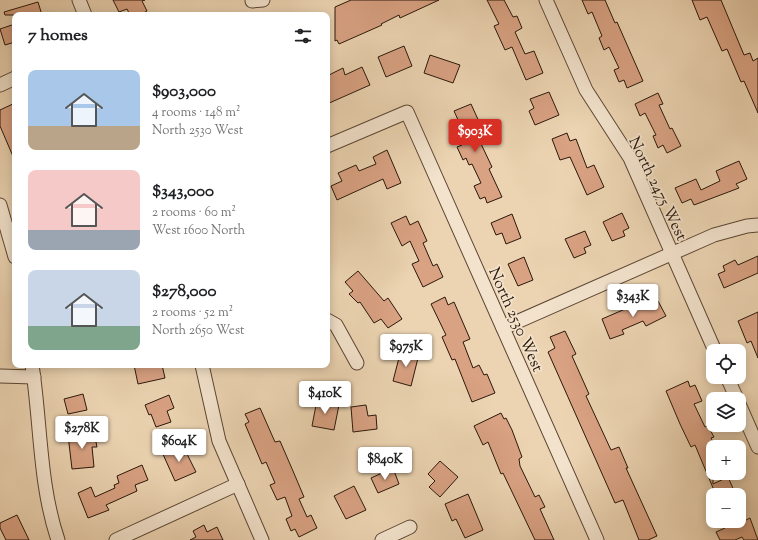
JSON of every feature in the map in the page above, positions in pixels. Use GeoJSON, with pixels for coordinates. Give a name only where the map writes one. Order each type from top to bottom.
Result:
{"type":"FeatureCollection","features":[{"type":"Feature","properties":{"kind":"street"},"geometry":{"type":"LineString","coordinates":[[79,0],[85,12]]}},
{"type":"Feature","properties":{"kind":"street","name":"North 2475 West"},"geometry":{"type":"LineString","coordinates":[[546,0],[586,90],[630,158],[712,344]]}},
{"type":"Feature","properties":{"kind":"street"},"geometry":{"type":"LineString","coordinates":[[0,85],[12,79]]}},
{"type":"Feature","properties":{"kind":"street","name":"North 2530 West"},"geometry":{"type":"LineString","coordinates":[[330,145],[407,112],[596,540]]}},
{"type":"Feature","properties":{"kind":"street"},"geometry":{"type":"LineString","coordinates":[[0,205],[12,247]]}},
{"type":"Feature","properties":{"kind":"street"},"geometry":{"type":"LineString","coordinates":[[502,328],[714,235],[747,226],[758,225]]}},
{"type":"Feature","properties":{"kind":"street"},"geometry":{"type":"LineString","coordinates":[[330,322],[336,325],[357,363]]}},
{"type":"Feature","properties":{"kind":"street"},"geometry":{"type":"LineString","coordinates":[[203,368],[219,441],[262,540]]}},
{"type":"Feature","properties":{"kind":"street"},"geometry":{"type":"LineString","coordinates":[[0,376],[33,371],[45,485],[52,522],[58,540]]}},
{"type":"Feature","properties":{"kind":"street"},"geometry":{"type":"LineString","coordinates":[[746,420],[758,447]]}},
{"type":"Feature","properties":{"kind":"street"},"geometry":{"type":"LineString","coordinates":[[116,540],[238,484]]}},
{"type":"Feature","properties":{"kind":"street"},"geometry":{"type":"LineString","coordinates":[[382,540],[410,527]]}},
{"type":"Feature","properties":{"kind":"building"},"geometry":{"type":"Polygon","coordinates":[[[113,0],[145,0],[142,1],[147,11],[145,12],[128,12],[127,9],[119,12],[113,0]]]}},
{"type":"Feature","properties":{"kind":"building"},"geometry":{"type":"Polygon","coordinates":[[[351,0],[439,0],[400,18],[399,15],[381,24],[382,25],[339,44],[337,40],[335,41],[335,7],[351,0]]]}},
{"type":"Feature","properties":{"kind":"building"},"geometry":{"type":"Polygon","coordinates":[[[487,0],[504,0],[513,17],[517,16],[522,28],[515,32],[525,54],[534,51],[543,73],[526,80],[512,47],[505,50],[494,26],[499,24],[487,0]]]}},
{"type":"Feature","properties":{"kind":"building"},"geometry":{"type":"Polygon","coordinates":[[[582,0],[605,0],[615,23],[617,22],[643,81],[627,88],[624,80],[619,82],[614,70],[619,68],[609,47],[604,50],[599,38],[602,36],[592,12],[588,14],[582,0]]]}},
{"type":"Feature","properties":{"kind":"building"},"geometry":{"type":"Polygon","coordinates":[[[692,0],[721,0],[744,55],[750,53],[753,61],[758,58],[758,113],[744,81],[741,82],[727,49],[722,51],[707,17],[700,20],[692,0]]]}},
{"type":"Feature","properties":{"kind":"building"},"geometry":{"type":"Polygon","coordinates":[[[38,2],[41,12],[12,12],[12,15],[5,15],[4,12],[38,2]]]}},
{"type":"Feature","properties":{"kind":"building"},"geometry":{"type":"Polygon","coordinates":[[[12,25],[12,43],[5,45],[0,29],[12,25]]]}},
{"type":"Feature","properties":{"kind":"building"},"geometry":{"type":"Polygon","coordinates":[[[404,46],[412,66],[386,77],[378,57],[404,46]]]}},
{"type":"Feature","properties":{"kind":"building"},"geometry":{"type":"Polygon","coordinates":[[[430,55],[460,65],[453,83],[424,73],[430,55]]]}},
{"type":"Feature","properties":{"kind":"building"},"geometry":{"type":"Polygon","coordinates":[[[362,67],[370,85],[330,103],[330,74],[343,68],[345,75],[362,67]]]}},
{"type":"Feature","properties":{"kind":"building"},"geometry":{"type":"Polygon","coordinates":[[[549,92],[559,115],[535,125],[529,111],[534,108],[530,99],[549,92]]]}},
{"type":"Feature","properties":{"kind":"building"},"geometry":{"type":"Polygon","coordinates":[[[658,93],[663,104],[659,105],[670,129],[672,128],[681,146],[667,153],[663,145],[658,148],[653,136],[656,135],[645,113],[640,116],[635,104],[658,93]]]}},
{"type":"Feature","properties":{"kind":"building"},"geometry":{"type":"Polygon","coordinates":[[[12,104],[12,154],[0,126],[0,110],[12,104]]]}},
{"type":"Feature","properties":{"kind":"building"},"geometry":{"type":"Polygon","coordinates":[[[471,104],[481,126],[474,129],[492,167],[489,169],[502,197],[487,203],[485,197],[480,199],[474,186],[481,183],[472,164],[469,165],[466,158],[463,160],[457,147],[462,145],[452,125],[459,122],[454,111],[471,104]]]}},
{"type":"Feature","properties":{"kind":"building"},"geometry":{"type":"Polygon","coordinates":[[[567,133],[570,141],[576,139],[587,168],[594,165],[604,187],[587,195],[570,157],[560,160],[552,139],[567,133]]]}},
{"type":"Feature","properties":{"kind":"building"},"geometry":{"type":"Polygon","coordinates":[[[387,150],[401,183],[387,189],[383,179],[337,200],[331,186],[342,181],[338,173],[356,165],[359,171],[376,164],[373,157],[387,150]]]}},
{"type":"Feature","properties":{"kind":"building"},"geometry":{"type":"Polygon","coordinates":[[[739,161],[747,179],[736,184],[739,188],[694,205],[691,199],[682,203],[675,188],[696,179],[701,190],[720,181],[716,171],[739,161]]]}},
{"type":"Feature","properties":{"kind":"building"},"geometry":{"type":"Polygon","coordinates":[[[622,213],[629,228],[623,231],[625,236],[612,241],[603,222],[622,213]]]}},
{"type":"Feature","properties":{"kind":"building"},"geometry":{"type":"Polygon","coordinates":[[[512,214],[521,238],[506,244],[502,233],[496,235],[491,223],[512,214]]]}},
{"type":"Feature","properties":{"kind":"building"},"geometry":{"type":"Polygon","coordinates":[[[406,216],[410,225],[418,221],[427,241],[423,243],[433,266],[437,264],[443,277],[423,287],[412,264],[419,261],[410,241],[402,246],[391,223],[406,216]]]}},
{"type":"Feature","properties":{"kind":"building"},"geometry":{"type":"Polygon","coordinates":[[[585,231],[591,245],[584,248],[586,253],[574,258],[565,239],[585,231]]]}},
{"type":"Feature","properties":{"kind":"building"},"geometry":{"type":"Polygon","coordinates":[[[758,256],[758,273],[724,288],[718,274],[725,271],[723,266],[735,260],[738,265],[758,256]]]}},
{"type":"Feature","properties":{"kind":"building"},"geometry":{"type":"Polygon","coordinates":[[[524,257],[533,280],[518,286],[508,264],[524,257]]]}},
{"type":"Feature","properties":{"kind":"building"},"geometry":{"type":"Polygon","coordinates":[[[358,271],[384,301],[388,298],[402,319],[388,328],[381,319],[374,323],[360,302],[358,303],[349,294],[353,291],[345,282],[358,271]]]}},
{"type":"Feature","properties":{"kind":"building"},"geometry":{"type":"Polygon","coordinates":[[[445,297],[448,305],[454,302],[470,339],[463,342],[473,368],[479,365],[484,375],[487,374],[495,393],[472,402],[455,359],[452,360],[442,337],[446,335],[431,304],[445,297]]]}},
{"type":"Feature","properties":{"kind":"building"},"geometry":{"type":"Polygon","coordinates":[[[645,299],[648,306],[658,301],[666,316],[646,326],[643,321],[622,330],[624,334],[610,339],[602,319],[645,299]]]}},
{"type":"Feature","properties":{"kind":"building"},"geometry":{"type":"Polygon","coordinates":[[[758,312],[758,358],[751,341],[747,343],[738,321],[758,312]]]}},
{"type":"Feature","properties":{"kind":"building"},"geometry":{"type":"Polygon","coordinates":[[[565,331],[576,354],[572,356],[589,394],[586,396],[611,450],[619,447],[628,468],[626,468],[657,536],[648,540],[639,540],[623,500],[615,503],[548,352],[555,348],[550,337],[565,331]]]}},
{"type":"Feature","properties":{"kind":"building"},"geometry":{"type":"Polygon","coordinates":[[[401,350],[419,354],[411,386],[393,381],[401,350]]]}},
{"type":"Feature","properties":{"kind":"building"},"geometry":{"type":"Polygon","coordinates":[[[135,368],[163,368],[165,378],[138,384],[135,368]]]}},
{"type":"Feature","properties":{"kind":"building"},"geometry":{"type":"Polygon","coordinates":[[[688,381],[690,387],[695,385],[702,401],[694,404],[706,427],[706,432],[711,432],[714,437],[711,438],[712,440],[706,440],[706,471],[695,445],[691,447],[666,391],[688,381]]]}},
{"type":"Feature","properties":{"kind":"building"},"geometry":{"type":"Polygon","coordinates":[[[83,394],[87,410],[68,414],[64,399],[83,394]]]}},
{"type":"Feature","properties":{"kind":"building"},"geometry":{"type":"Polygon","coordinates":[[[169,395],[174,408],[167,411],[171,422],[156,427],[151,414],[149,415],[145,405],[169,395]]]}},
{"type":"Feature","properties":{"kind":"building"},"geometry":{"type":"Polygon","coordinates":[[[317,400],[339,405],[334,430],[312,426],[317,400]]]}},
{"type":"Feature","properties":{"kind":"building"},"geometry":{"type":"Polygon","coordinates":[[[366,405],[368,416],[376,415],[377,429],[353,432],[351,407],[366,405]]]}},
{"type":"Feature","properties":{"kind":"building"},"geometry":{"type":"Polygon","coordinates":[[[260,408],[275,442],[280,441],[293,471],[304,497],[299,499],[307,517],[311,515],[317,528],[299,537],[295,529],[291,531],[286,519],[292,516],[285,497],[277,500],[270,485],[275,483],[266,462],[262,464],[245,424],[249,422],[245,414],[260,408]]]}},
{"type":"Feature","properties":{"kind":"building"},"geometry":{"type":"Polygon","coordinates":[[[501,413],[504,419],[506,418],[512,430],[522,457],[519,459],[520,466],[535,497],[539,495],[545,507],[540,509],[554,540],[535,540],[503,473],[501,474],[488,442],[483,445],[474,426],[501,413]]]}},
{"type":"Feature","properties":{"kind":"building"},"geometry":{"type":"Polygon","coordinates":[[[91,432],[91,438],[95,437],[97,447],[92,447],[94,467],[72,469],[68,435],[91,432]]]}},
{"type":"Feature","properties":{"kind":"building"},"geometry":{"type":"Polygon","coordinates":[[[179,445],[184,455],[187,454],[196,472],[175,481],[162,452],[179,445]]]}},
{"type":"Feature","properties":{"kind":"building"},"geometry":{"type":"Polygon","coordinates":[[[440,461],[458,477],[440,497],[429,487],[435,481],[428,474],[440,461]]]}},
{"type":"Feature","properties":{"kind":"building"},"geometry":{"type":"Polygon","coordinates":[[[142,465],[148,480],[135,485],[137,491],[106,505],[109,510],[88,518],[78,493],[91,487],[95,497],[115,488],[114,485],[119,483],[117,476],[142,465]]]}},
{"type":"Feature","properties":{"kind":"building"},"geometry":{"type":"Polygon","coordinates":[[[393,468],[399,484],[378,493],[371,478],[393,468]]]}},
{"type":"Feature","properties":{"kind":"building"},"geometry":{"type":"Polygon","coordinates":[[[710,480],[713,480],[713,484],[722,480],[729,480],[733,488],[713,488],[710,480]]]}},
{"type":"Feature","properties":{"kind":"building"},"geometry":{"type":"Polygon","coordinates":[[[354,486],[366,510],[346,519],[334,496],[354,486]]]}},
{"type":"Feature","properties":{"kind":"building"},"geometry":{"type":"Polygon","coordinates":[[[468,494],[483,530],[465,538],[456,519],[452,521],[445,504],[468,494]]]}},
{"type":"Feature","properties":{"kind":"building"},"geometry":{"type":"Polygon","coordinates":[[[17,515],[29,540],[6,540],[0,528],[0,523],[17,515]]]}},
{"type":"Feature","properties":{"kind":"building"},"geometry":{"type":"Polygon","coordinates":[[[750,518],[758,540],[744,540],[742,537],[735,540],[720,540],[716,532],[725,528],[746,528],[746,520],[750,518]]]}},
{"type":"Feature","properties":{"kind":"building"},"geometry":{"type":"Polygon","coordinates":[[[204,525],[207,532],[217,527],[223,540],[190,540],[196,537],[193,531],[204,525]]]}}]}
